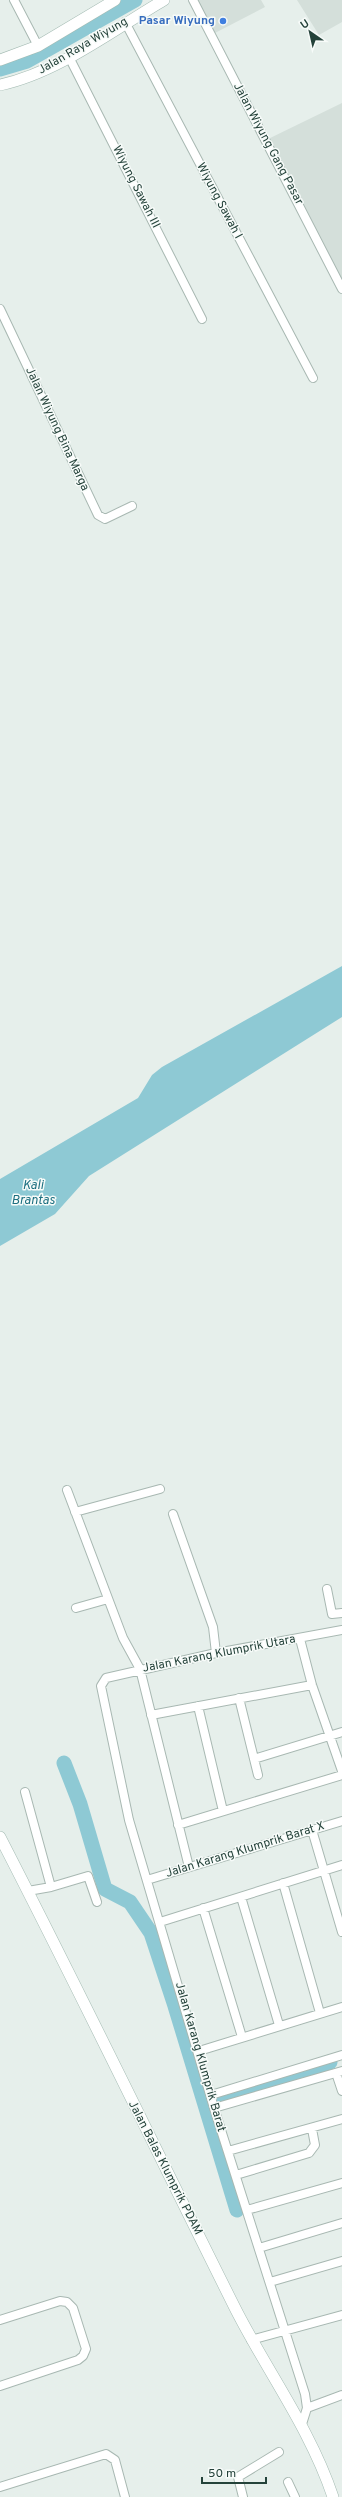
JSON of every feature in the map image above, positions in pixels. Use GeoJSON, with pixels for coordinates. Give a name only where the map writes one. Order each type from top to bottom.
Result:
{"type":"FeatureCollection","features":[{"type":"Feature","properties":{"kind":"street"},"geometry":{"type":"LineString","coordinates":[[14,0],[38,46]]}},
{"type":"Feature","properties":{"kind":"street","name":"Jalan Raya Wiyung"},"geometry":{"type":"LineString","coordinates":[[0,60],[38,46],[115,0]]}},
{"type":"Feature","properties":{"kind":"street","name":"Jalan Raya Wiyung"},"geometry":{"type":"LineString","coordinates":[[0,85],[31,76],[69,57],[125,22],[164,0]]}},
{"type":"Feature","properties":{"kind":"street","name":"Jalan Wiyung Gang Pasar"},"geometry":{"type":"LineString","coordinates":[[193,0],[342,289]]}},
{"type":"Feature","properties":{"kind":"street","name":"Wiyung Sawah I"},"geometry":{"type":"LineString","coordinates":[[125,22],[313,378]]}},
{"type":"Feature","properties":{"kind":"street","name":"Wiyung Sawah III"},"geometry":{"type":"LineString","coordinates":[[69,57],[202,319]]}},
{"type":"Feature","properties":{"kind":"street","name":"Jalan Wiyung Bina Marga"},"geometry":{"type":"LineString","coordinates":[[0,309],[98,515],[105,519],[132,506]]}},
{"type":"Feature","properties":{"kind":"street"},"geometry":{"type":"LineString","coordinates":[[75,1512],[160,1489]]}},
{"type":"Feature","properties":{"kind":"street"},"geometry":{"type":"LineString","coordinates":[[67,1490],[108,1599],[140,1669],[189,1867]]}},
{"type":"Feature","properties":{"kind":"street"},"geometry":{"type":"LineString","coordinates":[[173,1514],[214,1635],[216,1650]]}},
{"type":"Feature","properties":{"kind":"street"},"geometry":{"type":"LineString","coordinates":[[327,1589],[332,1614],[342,1613]]}},
{"type":"Feature","properties":{"kind":"street"},"geometry":{"type":"LineString","coordinates":[[76,1608],[108,1599]]}},
{"type":"Feature","properties":{"kind":"street","name":"Jalan Karang Klumprik Utara"},"geometry":{"type":"LineString","coordinates":[[101,1686],[106,1678],[216,1650],[300,1639],[342,1630]]}},
{"type":"Feature","properties":{"kind":"street"},"geometry":{"type":"LineString","coordinates":[[300,1639],[312,1685],[342,1771]]}},
{"type":"Feature","properties":{"kind":"street"},"geometry":{"type":"LineString","coordinates":[[151,1715],[312,1685]]}},
{"type":"Feature","properties":{"kind":"street","name":"Jalan Karang Klumprik Barat"},"geometry":{"type":"LineString","coordinates":[[101,1686],[129,1820],[199,2051],[212,2102],[270,2282],[283,2332],[305,2394],[307,2408],[302,2424]]}},
{"type":"Feature","properties":{"kind":"street"},"geometry":{"type":"LineString","coordinates":[[239,1698],[258,1775]]}},
{"type":"Feature","properties":{"kind":"street"},"geometry":{"type":"LineString","coordinates":[[198,1706],[223,1811]]}},
{"type":"Feature","properties":{"kind":"street"},"geometry":{"type":"LineString","coordinates":[[254,1759],[342,1732]]}},
{"type":"Feature","properties":{"kind":"street"},"geometry":{"type":"LineString","coordinates":[[178,1825],[342,1774]]}},
{"type":"Feature","properties":{"kind":"street"},"geometry":{"type":"LineString","coordinates":[[26,1792],[51,1887]]}},
{"type":"Feature","properties":{"kind":"street","name":"Jalan Karang Klumprik Barat X"},"geometry":{"type":"LineString","coordinates":[[147,1880],[342,1820]]}},
{"type":"Feature","properties":{"kind":"street"},"geometry":{"type":"LineString","coordinates":[[312,1830],[342,1932]]}},
{"type":"Feature","properties":{"kind":"street","name":"Jalan Balas Klumprik PDAM"},"geometry":{"type":"LineString","coordinates":[[0,1837],[256,2339],[302,2424],[326,2476],[333,2497]]}},
{"type":"Feature","properties":{"kind":"street"},"geometry":{"type":"LineString","coordinates":[[160,1922],[342,1865]]}},
{"type":"Feature","properties":{"kind":"street"},"geometry":{"type":"LineString","coordinates":[[28,1891],[51,1887],[88,1876],[97,1902]]}},
{"type":"Feature","properties":{"kind":"street"},"geometry":{"type":"LineString","coordinates":[[284,1884],[320,2013]]}},
{"type":"Feature","properties":{"kind":"street"},"geometry":{"type":"LineString","coordinates":[[241,1897],[279,2025]]}},
{"type":"Feature","properties":{"kind":"street"},"geometry":{"type":"LineString","coordinates":[[203,1908],[242,2037]]}},
{"type":"Feature","properties":{"kind":"street"},"geometry":{"type":"LineString","coordinates":[[199,2051],[279,2025],[342,2007]]}},
{"type":"Feature","properties":{"kind":"street"},"geometry":{"type":"LineString","coordinates":[[212,2102],[342,2055]]}},
{"type":"Feature","properties":{"kind":"street"},"geometry":{"type":"LineString","coordinates":[[212,2102],[339,2072],[342,2091]]}},
{"type":"Feature","properties":{"kind":"street"},"geometry":{"type":"LineString","coordinates":[[228,2151],[312,2129],[342,2119]]}},
{"type":"Feature","properties":{"kind":"street"},"geometry":{"type":"LineString","coordinates":[[236,2175],[309,2153],[315,2145],[312,2129]]}},
{"type":"Feature","properties":{"kind":"street"},"geometry":{"type":"LineString","coordinates":[[247,2210],[342,2183]]}},
{"type":"Feature","properties":{"kind":"street"},"geometry":{"type":"LineString","coordinates":[[259,2248],[342,2223]]}},
{"type":"Feature","properties":{"kind":"street"},"geometry":{"type":"LineString","coordinates":[[270,2282],[342,2261]]}},
{"type":"Feature","properties":{"kind":"street"},"geometry":{"type":"LineString","coordinates":[[0,2320],[60,2301],[68,2302],[73,2308],[86,2349],[83,2356],[78,2360],[0,2386]]}},
{"type":"Feature","properties":{"kind":"street"},"geometry":{"type":"LineString","coordinates":[[256,2339],[342,2315]]}},
{"type":"Feature","properties":{"kind":"street"},"geometry":{"type":"LineString","coordinates":[[307,2408],[342,2395]]}},
{"type":"Feature","properties":{"kind":"street"},"geometry":{"type":"LineString","coordinates":[[243,2497],[238,2477],[279,2452]]}},
{"type":"Feature","properties":{"kind":"street"},"geometry":{"type":"LineString","coordinates":[[0,2487],[106,2454],[115,2460],[125,2497]]}},
{"type":"Feature","properties":{"kind":"street"},"geometry":{"type":"LineString","coordinates":[[288,2482],[295,2497]]}},
{"type":"Feature","properties":{"kind":"shaded area","name":"Pasar Wiyung"},"geometry":{"type":"Polygon","coordinates":[[[196,0],[261,0],[265,7],[213,34],[196,0]]]}},
{"type":"Feature","properties":{"kind":"shaded area"},"geometry":{"type":"Polygon","coordinates":[[[297,0],[342,0],[342,22],[319,35],[297,0]]]}},
{"type":"Feature","properties":{"kind":"shaded area"},"geometry":{"type":"Polygon","coordinates":[[[342,103],[342,281],[266,140],[342,103]]]}},
{"type":"Feature","properties":{"kind":"water","name":"Kali Brantas"},"geometry":{"type":"Polygon","coordinates":[[[342,966],[342,1017],[89,1176],[55,1214],[0,1246],[0,1179],[138,1098],[152,1075],[162,1067],[342,966]]]}},
{"type":"Feature","properties":{"kind":"waterway"},"geometry":{"type":"LineString","coordinates":[[0,69],[27,61],[135,0]]}},
{"type":"Feature","properties":{"kind":"waterway"},"geometry":{"type":"LineString","coordinates":[[64,1763],[80,1804],[105,1889],[130,1902],[151,1933],[175,2006],[237,2210]]}},
{"type":"Feature","properties":{"kind":"waterway"},"geometry":{"type":"LineString","coordinates":[[205,2103],[330,2062]]}},
{"type":"Feature","properties":{"kind":"place","name":"Pasar Wiyung"},"geometry":{"type":"Point","coordinates":[223,21]}}]}
